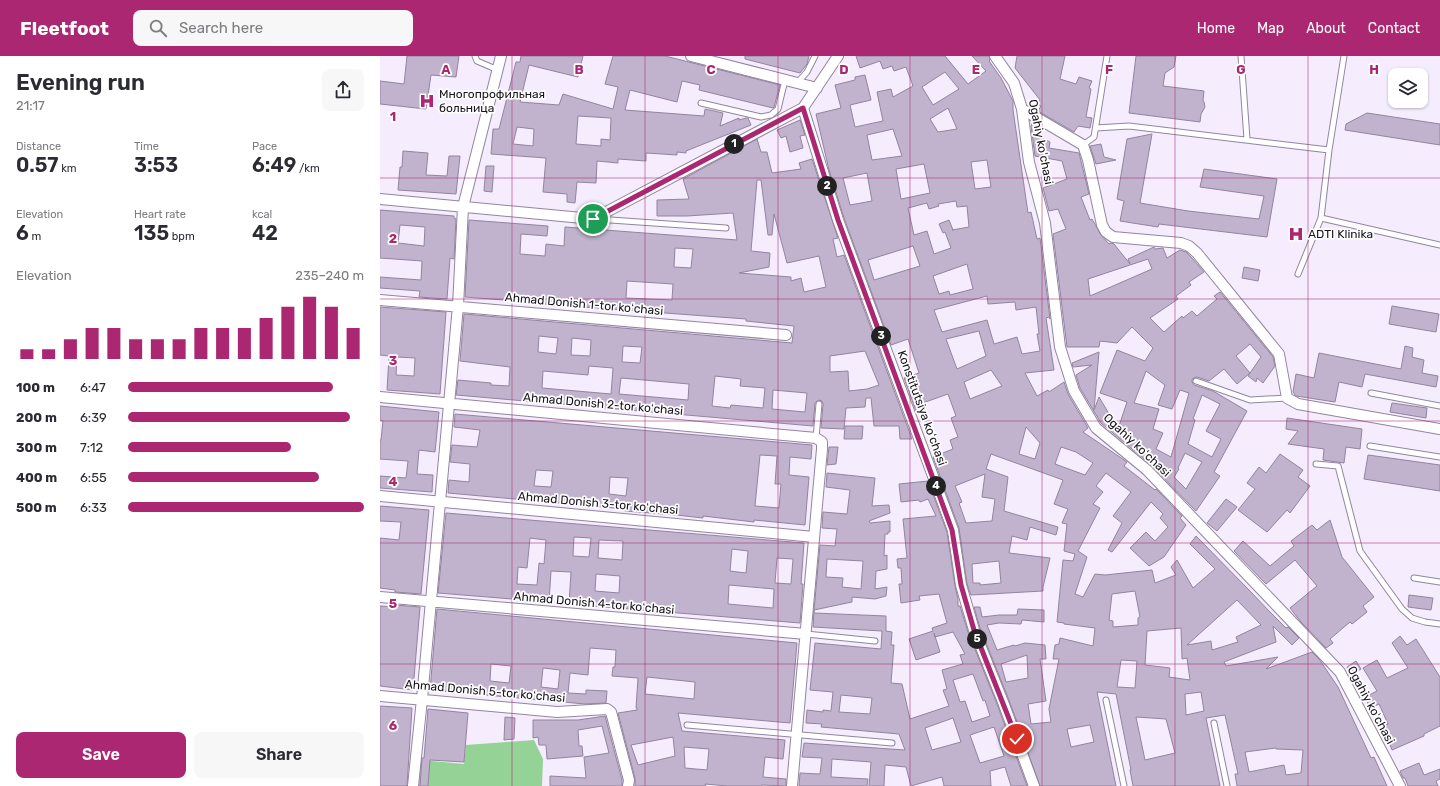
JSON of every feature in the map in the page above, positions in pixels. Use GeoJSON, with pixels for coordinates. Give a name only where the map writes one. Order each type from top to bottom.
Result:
{"type":"FeatureCollection","features":[{"type":"Feature","properties":{"kind":"street"},"geometry":{"type":"LineString","coordinates":[[412,786],[422,699],[458,306],[463,207],[501,56]]}},
{"type":"Feature","properties":{"kind":"street"},"geometry":{"type":"LineString","coordinates":[[691,56],[817,88]]}},
{"type":"Feature","properties":{"kind":"street"},"geometry":{"type":"LineString","coordinates":[[380,199],[593,219],[803,108],[838,56]]}},
{"type":"Feature","properties":{"kind":"street","name":"Ogahiy koʻchasi"},"geometry":{"type":"LineString","coordinates":[[995,56],[1014,84],[1022,109],[1029,162],[1046,223],[1060,347],[1074,390],[1096,428],[1147,470],[1340,672],[1400,786]]}},
{"type":"Feature","properties":{"kind":"street","name":"Konstitutsiya koʻchasi"},"geometry":{"type":"LineString","coordinates":[[803,108],[838,220],[952,530],[961,585],[974,630],[1003,702],[1034,786]]}},
{"type":"Feature","properties":{"kind":"street"},"geometry":{"type":"LineString","coordinates":[[1022,109],[1083,145],[1088,160],[1102,225],[1106,232],[1113,236],[1181,243],[1189,246],[1197,253],[1279,354],[1287,398],[1298,404],[1440,429]]}},
{"type":"Feature","properties":{"kind":"street","name":"Ahmad Donish 1-tor koʻchasi"},"geometry":{"type":"LineString","coordinates":[[380,300],[786,335]]}},
{"type":"Feature","properties":{"kind":"street","name":"Ahmad Donish 2-tor koʻchasi"},"geometry":{"type":"LineString","coordinates":[[380,397],[449,402],[819,440]]}},
{"type":"Feature","properties":{"kind":"street"},"geometry":{"type":"LineString","coordinates":[[792,786],[822,448],[819,440]]}},
{"type":"Feature","properties":{"kind":"street","name":"Ahmad Donish 3-tor koʻchasi"},"geometry":{"type":"LineString","coordinates":[[380,496],[814,537]]}},
{"type":"Feature","properties":{"kind":"street","name":"Ahmad Donish 4-tor koʻchasi"},"geometry":{"type":"LineString","coordinates":[[380,597],[806,634]]}},
{"type":"Feature","properties":{"kind":"street","name":"Ahmad Donish 5-tor koʻchasi"},"geometry":{"type":"LineString","coordinates":[[380,696],[557,712],[607,709],[611,712],[629,780],[628,786]]}},
{"type":"Feature","properties":{"kind":"lane"},"geometry":{"type":"LineString","coordinates":[[475,56],[477,61],[498,70]]}},
{"type":"Feature","properties":{"kind":"lane"},"geometry":{"type":"LineString","coordinates":[[797,83],[807,72],[814,56]]}},
{"type":"Feature","properties":{"kind":"lane"},"geometry":{"type":"LineString","coordinates":[[1083,145],[1094,137],[1107,56]]}},
{"type":"Feature","properties":{"kind":"lane"},"geometry":{"type":"LineString","coordinates":[[1241,56],[1247,139]]}},
{"type":"Feature","properties":{"kind":"lane"},"geometry":{"type":"LineString","coordinates":[[1298,274],[1321,218],[1329,150],[1344,56]]}},
{"type":"Feature","properties":{"kind":"lane"},"geometry":{"type":"LineString","coordinates":[[701,103],[761,117],[771,115],[778,109],[785,80]]}},
{"type":"Feature","properties":{"kind":"lane"},"geometry":{"type":"LineString","coordinates":[[1096,128],[1129,126],[1329,150]]}},
{"type":"Feature","properties":{"kind":"lane"},"geometry":{"type":"LineString","coordinates":[[1321,218],[1440,245]]}},
{"type":"Feature","properties":{"kind":"lane"},"geometry":{"type":"LineString","coordinates":[[593,219],[726,228]]}},
{"type":"Feature","properties":{"kind":"lane"},"geometry":{"type":"LineString","coordinates":[[1196,381],[1250,400],[1287,398]]}},
{"type":"Feature","properties":{"kind":"lane"},"geometry":{"type":"LineString","coordinates":[[1371,394],[1440,406]]}},
{"type":"Feature","properties":{"kind":"lane"},"geometry":{"type":"LineString","coordinates":[[819,404],[819,440]]}},
{"type":"Feature","properties":{"kind":"lane"},"geometry":{"type":"LineString","coordinates":[[1370,446],[1440,457]]}},
{"type":"Feature","properties":{"kind":"lane"},"geometry":{"type":"LineString","coordinates":[[1316,464],[1338,466],[1360,551],[1402,609],[1412,618],[1440,624]]}},
{"type":"Feature","properties":{"kind":"lane"},"geometry":{"type":"LineString","coordinates":[[1414,578],[1440,582]]}},
{"type":"Feature","properties":{"kind":"lane"},"geometry":{"type":"LineString","coordinates":[[806,634],[875,641]]}},
{"type":"Feature","properties":{"kind":"lane"},"geometry":{"type":"LineString","coordinates":[[1106,700],[1124,786]]}},
{"type":"Feature","properties":{"kind":"lane"},"geometry":{"type":"LineString","coordinates":[[1214,723],[1226,786]]}},
{"type":"Feature","properties":{"kind":"lane"},"geometry":{"type":"LineString","coordinates":[[687,725],[892,743]]}},
{"type":"Feature","properties":{"kind":"green space"},"geometry":{"type":"Polygon","coordinates":[[[534,740],[543,759],[542,786],[419,786],[421,760],[464,764],[466,745],[534,740]]]}},
{"type":"Feature","properties":{"kind":"building"},"geometry":{"type":"Polygon","coordinates":[[[407,56],[459,56],[456,77],[431,75],[426,109],[380,104],[380,81],[404,84],[407,56]]]}},
{"type":"Feature","properties":{"kind":"building"},"geometry":{"type":"Polygon","coordinates":[[[521,56],[583,56],[578,77],[529,65],[520,102],[559,105],[563,94],[613,109],[618,87],[605,84],[613,56],[665,56],[780,85],[773,108],[699,90],[700,85],[682,81],[677,102],[630,90],[625,110],[704,116],[705,109],[723,113],[720,126],[739,118],[739,120],[748,118],[751,125],[686,151],[686,153],[677,152],[677,155],[646,153],[646,161],[618,159],[618,163],[597,161],[596,183],[577,182],[575,203],[567,202],[567,194],[543,192],[546,158],[491,154],[493,129],[499,129],[516,62],[520,62],[521,56]],[[578,116],[576,144],[601,146],[601,139],[610,140],[611,118],[578,116]],[[517,127],[513,144],[533,146],[534,129],[517,127]]]}},
{"type":"Feature","properties":{"kind":"building"},"geometry":{"type":"Polygon","coordinates":[[[745,56],[809,56],[807,64],[800,73],[745,59],[745,56]]]}},
{"type":"Feature","properties":{"kind":"building"},"geometry":{"type":"Polygon","coordinates":[[[856,56],[945,56],[968,84],[986,71],[972,56],[989,56],[989,61],[1001,78],[1013,101],[1028,213],[1031,212],[1037,239],[1040,238],[1050,319],[1049,317],[1046,318],[1054,370],[1025,373],[1037,396],[1048,390],[1049,392],[1064,382],[1068,394],[1088,428],[1083,432],[1127,462],[1124,466],[1155,490],[1156,489],[1182,516],[1180,518],[1186,525],[1164,557],[1149,566],[1130,548],[1146,532],[1155,541],[1168,527],[1160,518],[1163,514],[1151,502],[1112,552],[1108,550],[1122,523],[1113,516],[1131,492],[1106,473],[1096,486],[1103,492],[1093,504],[1100,508],[1078,551],[1087,557],[1075,594],[1083,597],[1095,574],[1105,575],[1152,570],[1155,583],[1176,575],[1171,567],[1177,560],[1193,588],[1215,569],[1190,544],[1196,536],[1286,628],[1288,627],[1299,638],[1292,645],[1273,626],[1276,642],[1224,662],[1226,666],[1278,657],[1266,669],[1312,652],[1319,659],[1338,687],[1371,758],[1374,757],[1387,786],[1237,786],[1235,774],[1238,774],[1225,715],[1206,718],[1220,786],[1133,786],[1116,694],[1097,692],[1116,786],[1040,786],[1009,700],[980,628],[974,607],[980,607],[982,617],[1017,615],[1018,609],[1044,610],[1044,622],[1022,620],[1021,624],[999,623],[987,625],[997,650],[1025,643],[1045,645],[1046,659],[1040,659],[1046,701],[1028,704],[1031,724],[1051,722],[1049,709],[1059,659],[1053,659],[1055,645],[1059,644],[1060,638],[1093,646],[1095,628],[1057,622],[1063,560],[1073,561],[1075,554],[1064,551],[1067,524],[1062,523],[1068,509],[1054,504],[1063,480],[991,454],[986,469],[1008,477],[1004,511],[1058,527],[1056,535],[1030,527],[1027,540],[1012,536],[1009,553],[1050,558],[1043,591],[971,595],[967,584],[959,528],[933,457],[953,449],[950,440],[958,437],[951,418],[956,416],[948,394],[920,404],[922,409],[916,411],[904,378],[919,373],[908,339],[891,345],[844,218],[829,170],[816,114],[841,108],[835,85],[855,80],[855,77],[865,75],[871,100],[850,105],[855,127],[883,121],[877,92],[891,89],[893,97],[913,86],[906,67],[894,71],[892,66],[883,69],[880,61],[860,68],[856,56]],[[945,72],[922,87],[933,105],[959,89],[945,72]],[[948,108],[930,119],[938,132],[957,129],[948,108]],[[893,129],[867,135],[872,160],[902,156],[893,129]],[[987,160],[971,162],[975,189],[991,187],[987,160]],[[924,164],[896,169],[901,199],[930,193],[924,164]],[[867,173],[843,178],[850,205],[872,201],[867,173]],[[956,201],[938,204],[939,206],[929,209],[927,203],[908,208],[914,235],[927,231],[934,254],[951,248],[945,232],[943,233],[939,224],[949,220],[953,230],[969,227],[967,206],[957,207],[956,201]],[[913,246],[868,260],[874,280],[920,266],[913,246]],[[967,264],[933,276],[939,294],[949,291],[950,295],[973,289],[967,264]],[[987,296],[934,310],[942,332],[987,320],[994,344],[1017,337],[1022,354],[1040,351],[1037,334],[1039,334],[1036,307],[1016,310],[1015,302],[988,304],[987,296]],[[979,331],[946,339],[957,369],[986,356],[979,331]],[[991,370],[964,382],[970,399],[1002,386],[991,370]],[[1026,427],[1019,454],[1035,459],[1040,443],[1026,427]],[[1061,447],[1055,464],[1085,475],[1093,463],[1076,452],[1061,447]],[[985,474],[955,486],[962,502],[959,503],[966,523],[992,521],[995,499],[982,497],[985,474]],[[999,561],[972,564],[973,583],[980,583],[980,585],[1001,583],[999,561]],[[1135,591],[1112,594],[1109,620],[1113,621],[1113,627],[1138,625],[1138,618],[1140,617],[1135,591]],[[1237,600],[1187,645],[1211,641],[1212,650],[1238,642],[1236,637],[1261,625],[1237,600]],[[1181,628],[1147,631],[1145,665],[1170,668],[1169,677],[1190,680],[1187,658],[1182,659],[1181,628]],[[1027,655],[1001,664],[1006,682],[1028,678],[1027,655]],[[1121,660],[1117,687],[1135,688],[1137,661],[1121,660]],[[1201,692],[1185,694],[1186,715],[1204,711],[1201,692]],[[1136,717],[1145,760],[1175,753],[1166,719],[1136,717]],[[1090,725],[1067,729],[1071,747],[1094,742],[1090,725]],[[1276,748],[1245,752],[1249,772],[1284,765],[1286,775],[1301,773],[1303,750],[1276,748]]]}},
{"type":"Feature","properties":{"kind":"building"},"geometry":{"type":"Polygon","coordinates":[[[1017,56],[1065,56],[1060,79],[1076,84],[1079,77],[1092,81],[1089,88],[1091,89],[1086,117],[1092,118],[1090,128],[1078,126],[1074,132],[1038,111],[1041,106],[1037,104],[1040,100],[1015,68],[1017,56]]]}},
{"type":"Feature","properties":{"kind":"building"},"geometry":{"type":"Polygon","coordinates":[[[1136,56],[1176,56],[1174,67],[1165,73],[1163,86],[1204,91],[1203,100],[1205,107],[1201,114],[1200,122],[1129,113],[1136,56]]]}},
{"type":"Feature","properties":{"kind":"building"},"geometry":{"type":"Polygon","coordinates":[[[1367,113],[1440,124],[1440,145],[1345,130],[1346,124],[1367,113]]]}},
{"type":"Feature","properties":{"kind":"building"},"geometry":{"type":"Polygon","coordinates":[[[800,120],[805,135],[800,136],[803,148],[790,152],[786,136],[781,138],[777,130],[800,120]]]}},
{"type":"Feature","properties":{"kind":"building"},"geometry":{"type":"Polygon","coordinates":[[[1032,123],[1039,127],[1040,137],[1050,142],[1049,148],[1079,153],[1089,194],[1081,197],[1090,220],[1092,219],[1101,235],[1109,244],[1114,244],[1130,264],[1128,259],[1154,247],[1155,249],[1163,248],[1167,258],[1180,250],[1186,252],[1204,272],[1189,282],[1191,285],[1176,296],[1178,299],[1150,318],[1164,332],[1182,316],[1183,318],[1192,311],[1197,316],[1217,299],[1214,296],[1220,292],[1273,357],[1275,366],[1263,383],[1257,378],[1256,382],[1248,376],[1261,357],[1250,344],[1236,356],[1250,373],[1237,384],[1224,369],[1209,381],[1197,377],[1192,379],[1194,385],[1213,391],[1247,411],[1214,472],[1220,476],[1196,511],[1150,464],[1101,423],[1080,388],[1076,375],[1092,365],[1073,367],[1072,363],[1099,352],[1094,410],[1099,397],[1118,429],[1127,402],[1100,393],[1117,350],[1145,361],[1153,348],[1132,327],[1117,343],[1100,341],[1099,347],[1067,347],[1053,234],[1066,229],[1058,209],[1049,211],[1043,188],[1067,179],[1062,161],[1035,156],[1031,126],[1032,123]],[[1148,259],[1088,279],[1090,296],[1152,269],[1148,259]],[[1146,371],[1134,403],[1159,409],[1153,429],[1163,433],[1156,449],[1171,457],[1189,393],[1180,390],[1172,409],[1158,405],[1165,385],[1146,371]],[[1202,395],[1193,419],[1195,420],[1188,444],[1212,457],[1221,439],[1206,431],[1220,404],[1202,395]],[[1185,453],[1178,468],[1179,469],[1174,477],[1186,489],[1202,462],[1185,453]]]}},
{"type":"Feature","properties":{"kind":"building"},"geometry":{"type":"Polygon","coordinates":[[[1152,134],[1140,203],[1188,211],[1259,219],[1264,196],[1200,187],[1204,169],[1277,179],[1267,237],[1159,224],[1158,227],[1120,221],[1124,201],[1117,199],[1127,139],[1152,134]]]}},
{"type":"Feature","properties":{"kind":"building"},"geometry":{"type":"Polygon","coordinates":[[[757,139],[761,152],[767,152],[772,173],[801,169],[799,163],[812,159],[838,238],[833,239],[837,257],[844,255],[912,439],[900,439],[899,426],[874,426],[871,398],[866,398],[865,407],[846,408],[844,429],[821,428],[823,404],[822,401],[819,400],[815,403],[813,426],[456,395],[458,380],[509,386],[510,367],[460,361],[464,314],[792,343],[794,326],[746,321],[746,319],[465,297],[469,220],[548,226],[547,236],[521,234],[520,254],[545,256],[546,244],[564,246],[565,227],[737,240],[733,213],[657,216],[657,200],[689,199],[683,179],[757,139]],[[757,180],[751,251],[770,253],[769,267],[739,273],[791,277],[791,281],[801,278],[804,292],[826,287],[819,256],[787,263],[774,214],[772,235],[768,235],[761,180],[757,180]],[[675,248],[674,267],[691,268],[693,249],[675,248]],[[627,281],[626,298],[672,300],[673,284],[627,281]],[[539,336],[538,352],[556,354],[558,338],[539,336]],[[572,338],[571,355],[590,356],[591,340],[572,338]],[[623,346],[622,362],[640,363],[642,347],[623,346]],[[865,351],[830,356],[830,372],[848,371],[849,391],[867,389],[879,385],[865,351]],[[589,366],[588,375],[543,371],[542,388],[611,394],[613,368],[589,366]],[[715,376],[712,406],[730,408],[731,405],[763,408],[765,388],[740,386],[741,379],[715,376]],[[621,378],[619,394],[688,400],[689,384],[621,378]],[[773,390],[772,409],[805,412],[807,393],[773,390]]]}},
{"type":"Feature","properties":{"kind":"building"},"geometry":{"type":"Polygon","coordinates":[[[1101,144],[1104,157],[1116,160],[1096,164],[1090,146],[1101,144]]]}},
{"type":"Feature","properties":{"kind":"building"},"geometry":{"type":"Polygon","coordinates":[[[403,151],[428,153],[426,175],[447,176],[449,156],[460,156],[456,194],[398,190],[403,151]]]}},
{"type":"Feature","properties":{"kind":"building"},"geometry":{"type":"Polygon","coordinates":[[[486,166],[494,166],[492,192],[484,191],[486,166]]]}},
{"type":"Feature","properties":{"kind":"building"},"geometry":{"type":"Polygon","coordinates":[[[380,210],[454,216],[456,219],[454,259],[450,258],[447,299],[419,297],[420,291],[380,288],[380,277],[421,280],[422,261],[380,258],[380,210]],[[400,225],[398,243],[424,246],[425,227],[400,225]]]}},
{"type":"Feature","properties":{"kind":"building"},"geometry":{"type":"Polygon","coordinates":[[[1244,267],[1260,270],[1258,281],[1242,278],[1244,267]]]}},
{"type":"Feature","properties":{"kind":"building"},"geometry":{"type":"Polygon","coordinates":[[[1392,306],[1439,314],[1436,332],[1389,324],[1392,306]]]}},
{"type":"Feature","properties":{"kind":"building"},"geometry":{"type":"Polygon","coordinates":[[[380,307],[446,312],[440,394],[387,390],[389,356],[380,355],[380,307]],[[397,357],[396,375],[414,376],[415,358],[397,357]]]}},
{"type":"Feature","properties":{"kind":"building"},"geometry":{"type":"Polygon","coordinates":[[[1405,346],[1413,348],[1412,357],[1424,360],[1422,373],[1438,376],[1436,387],[1365,374],[1362,387],[1339,382],[1335,402],[1296,396],[1293,392],[1296,374],[1314,378],[1319,353],[1401,369],[1405,346]]]}},
{"type":"Feature","properties":{"kind":"building"},"geometry":{"type":"Polygon","coordinates":[[[1392,403],[1427,408],[1426,418],[1390,412],[1392,403]]]}},
{"type":"Feature","properties":{"kind":"building"},"geometry":{"type":"Polygon","coordinates":[[[380,406],[439,412],[435,452],[419,450],[417,474],[433,475],[432,492],[380,488],[380,476],[406,478],[408,461],[380,459],[380,440],[383,421],[380,420],[380,406]]]}},
{"type":"Feature","properties":{"kind":"building"},"geometry":{"type":"Polygon","coordinates":[[[455,414],[812,445],[811,459],[790,457],[789,475],[809,477],[805,525],[754,520],[754,522],[703,516],[703,518],[625,511],[625,509],[448,493],[449,480],[469,482],[470,464],[450,462],[452,445],[477,447],[480,430],[454,427],[455,414]],[[760,455],[755,506],[779,508],[781,484],[775,484],[777,456],[760,455]],[[536,470],[534,486],[551,487],[553,471],[536,470]],[[610,477],[609,494],[626,496],[628,478],[610,477]]]}},
{"type":"Feature","properties":{"kind":"building"},"geometry":{"type":"Polygon","coordinates":[[[1287,418],[1362,429],[1360,449],[1346,447],[1344,463],[1323,460],[1324,449],[1288,444],[1298,431],[1286,429],[1287,418]]]}},
{"type":"Feature","properties":{"kind":"building"},"geometry":{"type":"Polygon","coordinates":[[[845,426],[863,426],[862,439],[844,439],[845,426]]]}},
{"type":"Feature","properties":{"kind":"building"},"geometry":{"type":"Polygon","coordinates":[[[829,447],[838,447],[836,464],[827,465],[829,447]]]}},
{"type":"Feature","properties":{"kind":"building"},"geometry":{"type":"Polygon","coordinates":[[[1280,454],[1303,470],[1298,477],[1310,486],[1290,513],[1287,510],[1267,532],[1238,510],[1255,489],[1247,483],[1259,467],[1266,473],[1280,454]]]}},
{"type":"Feature","properties":{"kind":"building"},"geometry":{"type":"Polygon","coordinates":[[[1368,455],[1440,465],[1440,491],[1364,479],[1368,455]]]}},
{"type":"Feature","properties":{"kind":"building"},"geometry":{"type":"Polygon","coordinates":[[[827,473],[875,478],[872,506],[889,505],[890,513],[869,521],[870,523],[890,521],[890,532],[885,534],[884,556],[887,555],[887,569],[876,571],[875,589],[887,587],[886,596],[875,599],[852,597],[852,602],[814,610],[820,545],[835,546],[837,529],[822,528],[823,512],[847,514],[850,490],[826,487],[827,473]],[[827,559],[826,577],[843,578],[842,587],[861,589],[863,561],[827,559]]]}},
{"type":"Feature","properties":{"kind":"building"},"geometry":{"type":"Polygon","coordinates":[[[928,481],[947,532],[958,606],[960,606],[968,632],[997,704],[1027,786],[1011,786],[1005,767],[990,771],[991,786],[944,786],[942,777],[911,786],[906,767],[885,765],[884,786],[869,786],[871,762],[832,759],[831,777],[868,779],[867,786],[799,786],[800,773],[820,774],[822,758],[802,757],[804,743],[905,750],[899,734],[821,727],[822,724],[806,723],[807,710],[823,712],[823,710],[831,711],[833,692],[810,690],[815,643],[881,649],[882,631],[813,627],[814,610],[814,613],[886,616],[886,631],[892,632],[891,645],[894,645],[891,683],[902,684],[910,719],[949,706],[943,690],[947,689],[942,670],[963,664],[960,655],[965,654],[953,632],[935,637],[940,652],[916,660],[909,639],[933,631],[932,628],[947,623],[939,594],[919,596],[920,600],[901,603],[899,584],[902,584],[901,568],[898,568],[897,559],[907,558],[903,519],[936,516],[928,499],[920,502],[919,500],[901,502],[899,484],[928,481]],[[973,674],[953,680],[960,702],[965,701],[972,722],[990,716],[985,700],[983,701],[973,674]],[[841,695],[839,712],[870,714],[872,698],[841,695]],[[953,718],[925,728],[932,750],[961,742],[953,718]],[[994,727],[970,735],[980,763],[1004,756],[994,727]]]}},
{"type":"Feature","properties":{"kind":"building"},"geometry":{"type":"Polygon","coordinates":[[[1226,499],[1237,507],[1217,531],[1207,523],[1226,499]]]}},
{"type":"Feature","properties":{"kind":"building"},"geometry":{"type":"Polygon","coordinates":[[[380,506],[429,510],[421,594],[395,592],[395,590],[380,588],[380,538],[399,540],[401,522],[380,521],[380,506]]]}},
{"type":"Feature","properties":{"kind":"building"},"geometry":{"type":"Polygon","coordinates":[[[446,513],[804,543],[800,623],[569,604],[571,572],[551,571],[549,602],[438,593],[446,513]],[[574,537],[573,556],[589,557],[591,538],[574,537]],[[530,538],[527,568],[518,567],[517,584],[537,585],[539,563],[544,564],[546,540],[530,538]],[[599,540],[598,558],[622,560],[623,541],[599,540]],[[732,549],[730,571],[746,573],[748,551],[732,549]],[[777,558],[775,583],[791,584],[793,559],[777,558]],[[596,574],[595,591],[619,593],[620,576],[596,574]],[[729,585],[728,604],[773,608],[774,589],[729,585]]]}},
{"type":"Feature","properties":{"kind":"building"},"geometry":{"type":"Polygon","coordinates":[[[1330,520],[1342,557],[1374,597],[1363,606],[1367,612],[1352,624],[1350,622],[1330,639],[1333,643],[1326,648],[1290,608],[1317,586],[1295,560],[1266,584],[1234,551],[1243,541],[1270,566],[1294,546],[1291,541],[1312,525],[1317,530],[1330,520]]]}},
{"type":"Feature","properties":{"kind":"building"},"geometry":{"type":"Polygon","coordinates":[[[1409,595],[1433,598],[1431,610],[1408,607],[1409,595]]]}},
{"type":"Feature","properties":{"kind":"building"},"geometry":{"type":"Polygon","coordinates":[[[395,605],[420,607],[413,690],[380,686],[380,606],[395,607],[395,605]]]}},
{"type":"Feature","properties":{"kind":"building"},"geometry":{"type":"Polygon","coordinates":[[[437,609],[797,643],[790,723],[678,713],[682,731],[785,740],[783,759],[765,757],[763,777],[786,779],[786,786],[728,786],[705,784],[706,786],[635,786],[635,778],[618,713],[637,710],[638,678],[612,676],[613,667],[615,667],[616,650],[590,648],[588,675],[570,673],[568,693],[586,694],[586,690],[607,691],[606,703],[585,704],[430,690],[437,609]],[[491,664],[490,681],[509,683],[511,666],[491,664]],[[543,668],[541,687],[558,689],[560,670],[543,668]],[[647,677],[645,694],[694,699],[695,682],[647,677]],[[673,737],[631,745],[638,765],[675,756],[673,737]],[[684,747],[685,768],[707,770],[709,749],[684,747]]]}},
{"type":"Feature","properties":{"kind":"building"},"geometry":{"type":"Polygon","coordinates":[[[1400,636],[1407,645],[1416,639],[1440,677],[1440,726],[1424,734],[1424,736],[1392,750],[1382,726],[1388,724],[1379,704],[1370,708],[1365,697],[1377,691],[1363,668],[1377,660],[1387,678],[1408,668],[1392,643],[1400,636]]]}},
{"type":"Feature","properties":{"kind":"building"},"geometry":{"type":"Polygon","coordinates":[[[1356,661],[1361,669],[1352,675],[1347,667],[1356,661]]]}},
{"type":"Feature","properties":{"kind":"building"},"geometry":{"type":"Polygon","coordinates":[[[380,706],[412,708],[407,786],[380,786],[380,706]]]}},
{"type":"Feature","properties":{"kind":"building"},"geometry":{"type":"Polygon","coordinates":[[[428,709],[468,713],[464,762],[430,760],[428,786],[420,786],[422,758],[424,758],[428,709]]]}},
{"type":"Feature","properties":{"kind":"building"},"geometry":{"type":"Polygon","coordinates":[[[605,716],[622,780],[622,786],[550,786],[550,776],[586,778],[584,757],[609,753],[602,726],[578,730],[579,746],[582,746],[583,756],[547,759],[546,745],[539,745],[538,737],[533,738],[533,720],[578,720],[605,716]]]}},
{"type":"Feature","properties":{"kind":"building"},"geometry":{"type":"Polygon","coordinates":[[[505,717],[515,718],[514,739],[504,740],[505,717]]]}},
{"type":"Feature","properties":{"kind":"building"},"geometry":{"type":"Polygon","coordinates":[[[1419,763],[1424,775],[1440,769],[1440,779],[1436,781],[1438,786],[1408,786],[1400,771],[1419,763]]]}},
{"type":"Feature","properties":{"kind":"place","name":"Многопрофильная больница"},"geometry":{"type":"Point","coordinates":[427,101]}},
{"type":"Feature","properties":{"kind":"place","name":"ADTI Klinika"},"geometry":{"type":"Point","coordinates":[1296,234]}},
{"type":"Feature","properties":{"kind":"route"},"geometry":{"type":"LineString","coordinates":[[593,219],[803,108],[838,220],[952,530],[961,585],[974,630],[1017,739]]}}]}
